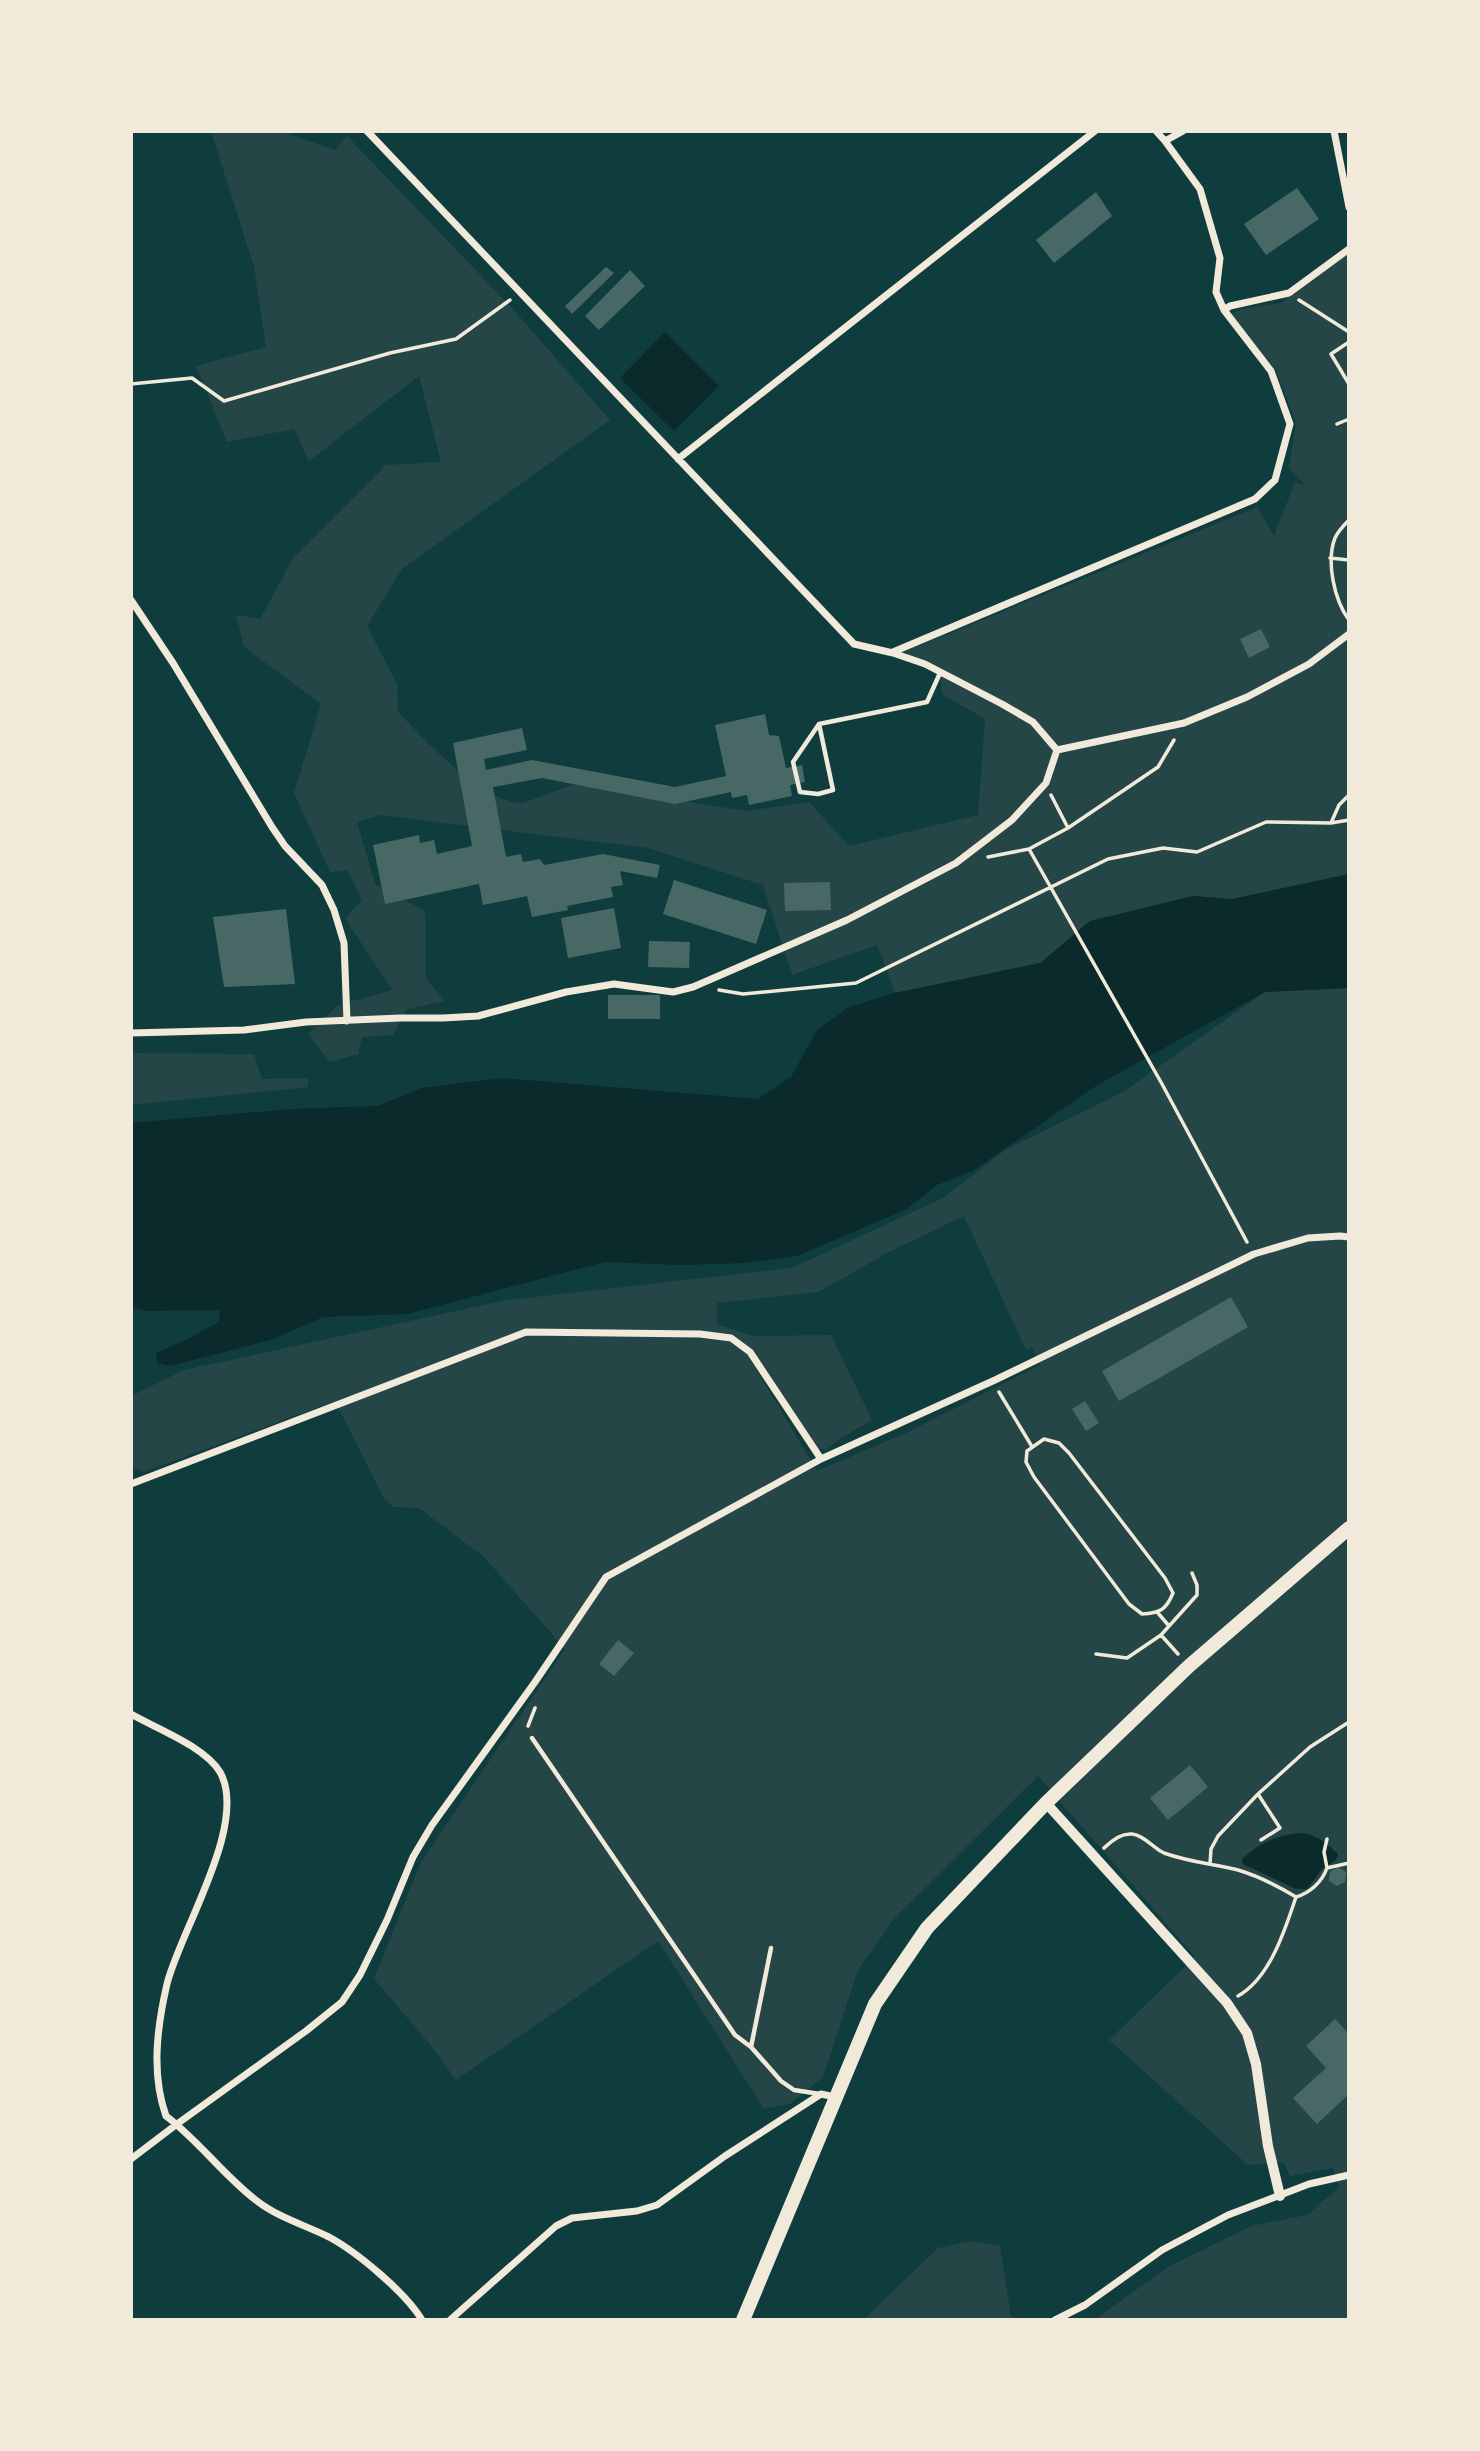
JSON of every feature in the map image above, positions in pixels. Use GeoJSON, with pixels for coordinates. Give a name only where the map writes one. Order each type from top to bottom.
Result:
{"type":"FeatureCollection","features":[{"type":"Feature","properties":{"kind":"main road"},"geometry":{"type":"LineString","coordinates":[[743,2320],[828,2096],[876,2004],[927,1928],[1045,1803],[1189,1666],[1349,1528]]}},
{"type":"Feature","properties":{"kind":"street"},"geometry":{"type":"LineString","coordinates":[[367,131],[854,644],[892,653],[940,672],[1033,722],[1057,750]]}},
{"type":"Feature","properties":{"kind":"street"},"geometry":{"type":"LineString","coordinates":[[678,459],[1096,131]]}},
{"type":"Feature","properties":{"kind":"street"},"geometry":{"type":"LineString","coordinates":[[892,653],[1255,499],[1275,480],[1290,424],[1271,371],[1224,310],[1216,292],[1220,258],[1200,189],[1156,131]]}},
{"type":"Feature","properties":{"kind":"street"},"geometry":{"type":"LineString","coordinates":[[1165,141],[1183,131]]}},
{"type":"Feature","properties":{"kind":"street"},"geometry":{"type":"LineString","coordinates":[[1334,131],[1349,207]]}},
{"type":"Feature","properties":{"kind":"street"},"geometry":{"type":"LineString","coordinates":[[1224,310],[1230,306],[1289,293],[1349,248]]}},
{"type":"Feature","properties":{"kind":"street"},"geometry":{"type":"LineString","coordinates":[[131,600],[173,663],[272,827],[285,846],[322,885],[334,910],[344,943],[347,1021]]}},
{"type":"Feature","properties":{"kind":"street"},"geometry":{"type":"LineString","coordinates":[[1057,750],[1184,723],[1247,697],[1309,664],[1349,634]]}},
{"type":"Feature","properties":{"kind":"street"},"geometry":{"type":"LineString","coordinates":[[131,1033],[244,1030],[306,1022],[478,1016],[566,992],[614,984],[673,992],[692,987],[847,920],[956,863],[1012,820],[1046,783],[1057,750]]}},
{"type":"Feature","properties":{"kind":"street"},"geometry":{"type":"LineString","coordinates":[[131,2159],[342,2002],[360,1975],[413,1857],[432,1825],[535,1682],[606,1577],[821,1459],[995,1380],[1254,1254],[1308,1238],[1349,1237]]}},
{"type":"Feature","properties":{"kind":"street"},"geometry":{"type":"LineString","coordinates":[[131,1484],[526,1332],[700,1334],[731,1338],[750,1352],[821,1459]]}},
{"type":"Feature","properties":{"kind":"street"},"geometry":{"type":"LineString","coordinates":[[131,1714],[195,1748],[219,1770],[228,1791],[225,1827],[167,1983],[156,2063],[166,2116],[255,2200],[280,2217],[331,2238],[351,2252],[399,2291],[422,2320]]}},
{"type":"Feature","properties":{"kind":"street"},"geometry":{"type":"LineString","coordinates":[[1045,1803],[1227,2003],[1247,2033],[1256,2064],[1268,2146],[1280,2196]]}},
{"type":"Feature","properties":{"kind":"street"},"geometry":{"type":"LineString","coordinates":[[450,2320],[556,2226],[572,2218],[637,2211],[657,2205],[725,2157],[828,2096]]}},
{"type":"Feature","properties":{"kind":"street"},"geometry":{"type":"LineString","coordinates":[[1055,2320],[1085,2305],[1162,2250],[1228,2215],[1309,2184],[1349,2175]]}},
{"type":"Feature","properties":{"kind":"lane"},"geometry":{"type":"LineString","coordinates":[[819,724],[833,790],[818,794],[800,792],[793,762],[819,724],[927,702],[940,672]]}},
{"type":"Feature","properties":{"kind":"lane"},"geometry":{"type":"LineString","coordinates":[[532,1738],[735,2035],[751,2047],[780,2081],[794,2090],[828,2096]]}},
{"type":"Feature","properties":{"kind":"lane"},"geometry":{"type":"LineString","coordinates":[[751,2047],[771,1948]]}},
{"type":"Feature","properties":{"kind":"path"},"geometry":{"type":"LineString","coordinates":[[1289,293],[1349,332]]}},
{"type":"Feature","properties":{"kind":"path"},"geometry":{"type":"LineString","coordinates":[[131,384],[192,378],[224,401],[390,353],[456,339],[519,294]]}},
{"type":"Feature","properties":{"kind":"path"},"geometry":{"type":"LineString","coordinates":[[1349,342],[1331,354],[1349,384]]}},
{"type":"Feature","properties":{"kind":"path"},"geometry":{"type":"LineString","coordinates":[[1337,424],[1349,419]]}},
{"type":"Feature","properties":{"kind":"path"},"geometry":{"type":"LineString","coordinates":[[1349,520],[1336,535],[1330,558],[1342,611],[1349,620]]}},
{"type":"Feature","properties":{"kind":"path"},"geometry":{"type":"LineString","coordinates":[[1330,558],[1349,560]]}},
{"type":"Feature","properties":{"kind":"path"},"geometry":{"type":"LineString","coordinates":[[956,863],[1029,849],[1068,828],[1157,767],[1184,723]]}},
{"type":"Feature","properties":{"kind":"path"},"geometry":{"type":"LineString","coordinates":[[1046,783],[1068,828]]}},
{"type":"Feature","properties":{"kind":"path"},"geometry":{"type":"LineString","coordinates":[[1331,823],[1339,805],[1349,795]]}},
{"type":"Feature","properties":{"kind":"path"},"geometry":{"type":"LineString","coordinates":[[692,987],[743,994],[856,983],[1108,859],[1163,848],[1197,852],[1266,822],[1331,823],[1349,820]]}},
{"type":"Feature","properties":{"kind":"path"},"geometry":{"type":"LineString","coordinates":[[1029,849],[1162,1084],[1254,1254]]}},
{"type":"Feature","properties":{"kind":"path"},"geometry":{"type":"LineString","coordinates":[[995,1380],[1000,1395],[1031,1445]]}},
{"type":"Feature","properties":{"kind":"path"},"geometry":{"type":"LineString","coordinates":[[1044,1439],[1059,1443],[1165,1578],[1172,1593],[1167,1607],[1158,1614],[1142,1614],[1129,1604],[1034,1478],[1026,1462],[1027,1451],[1031,1445],[1044,1439]]}},
{"type":"Feature","properties":{"kind":"path"},"geometry":{"type":"LineString","coordinates":[[1096,1654],[1127,1658],[1161,1634],[1197,1595],[1197,1585],[1192,1573]]}},
{"type":"Feature","properties":{"kind":"path"},"geometry":{"type":"LineString","coordinates":[[1158,1614],[1169,1626]]}},
{"type":"Feature","properties":{"kind":"path"},"geometry":{"type":"LineString","coordinates":[[1161,1634],[1189,1666]]}},
{"type":"Feature","properties":{"kind":"path"},"geometry":{"type":"LineString","coordinates":[[1210,1864],[1211,1849],[1218,1836],[1258,1794],[1310,1747],[1349,1722]]}},
{"type":"Feature","properties":{"kind":"path"},"geometry":{"type":"LineString","coordinates":[[1258,1794],[1280,1828],[1261,1840]]}},
{"type":"Feature","properties":{"kind":"path"},"geometry":{"type":"LineString","coordinates":[[1095,1857],[1111,1842],[1132,1834],[1155,1849],[1188,1862],[1210,1864],[1256,1876],[1296,1897]]}},
{"type":"Feature","properties":{"kind":"path"},"geometry":{"type":"LineString","coordinates":[[1227,2003],[1250,1989],[1263,1971],[1296,1897],[1311,1890],[1324,1877],[1327,1868],[1324,1852],[1327,1839]]}},
{"type":"Feature","properties":{"kind":"path"},"geometry":{"type":"LineString","coordinates":[[1327,1868],[1349,1863]]}},
{"type":"Feature","properties":{"kind":"shaded area"},"geometry":{"type":"Polygon","coordinates":[[[211,131],[289,131],[291,135],[335,150],[347,136],[511,307],[610,420],[402,569],[367,626],[397,684],[398,712],[455,768],[490,793],[507,800],[523,803],[575,784],[747,811],[809,802],[849,846],[978,815],[985,719],[942,694],[940,672],[927,662],[904,652],[1257,507],[1274,536],[1295,482],[1305,485],[1289,468],[1296,423],[1276,370],[1230,314],[1241,309],[1281,303],[1349,253],[1349,874],[1232,899],[1193,896],[1090,921],[1041,963],[895,993],[877,945],[792,975],[763,885],[648,848],[380,815],[357,822],[375,884],[425,911],[426,978],[445,1001],[407,1009],[393,1035],[362,1037],[358,1054],[330,1062],[308,1034],[338,1005],[392,990],[345,918],[362,900],[348,870],[330,872],[294,793],[321,704],[244,647],[236,615],[260,619],[293,558],[386,465],[441,462],[419,376],[309,461],[294,429],[227,442],[196,366],[266,347],[254,267],[211,131]]]}},
{"type":"Feature","properties":{"kind":"shaded area"},"geometry":{"type":"Polygon","coordinates":[[[665,332],[719,386],[674,431],[620,378],[665,332]]]}},
{"type":"Feature","properties":{"kind":"shaded area"},"geometry":{"type":"Polygon","coordinates":[[[1349,874],[1349,988],[1265,992],[1096,1086],[974,1170],[937,1185],[905,1210],[797,1256],[746,1263],[681,1265],[605,1262],[407,1314],[323,1317],[274,1339],[170,1366],[157,1363],[156,1353],[219,1322],[220,1310],[146,1311],[131,1308],[131,1123],[290,1109],[377,1106],[421,1088],[502,1078],[758,1099],[791,1077],[817,1030],[849,1007],[895,993],[1040,963],[1090,921],[1193,896],[1232,899],[1349,874]]]}},
{"type":"Feature","properties":{"kind":"shaded area"},"geometry":{"type":"Polygon","coordinates":[[[1349,988],[1349,2320],[1094,2320],[1168,2267],[1251,2226],[1307,2215],[1339,2187],[1333,2168],[1290,2176],[1283,2162],[1248,2165],[1109,2040],[1195,1957],[1038,1776],[894,1919],[858,1970],[823,2077],[790,2104],[764,2109],[658,1941],[456,2080],[428,2042],[374,1979],[421,1862],[565,1649],[484,1557],[419,1508],[393,1507],[384,1499],[335,1401],[144,1472],[131,1467],[131,1396],[184,1370],[507,1300],[792,1268],[943,1198],[1005,1150],[1123,1092],[1265,992],[1349,988]],[[964,1216],[887,1253],[819,1292],[717,1303],[717,1324],[753,1336],[831,1335],[872,1420],[826,1450],[811,1447],[752,1349],[722,1334],[704,1338],[729,1342],[747,1354],[817,1471],[908,1432],[1040,1365],[1032,1347],[1026,1350],[964,1216]]]}},
{"type":"Feature","properties":{"kind":"shaded area"},"geometry":{"type":"Polygon","coordinates":[[[131,1053],[254,1054],[262,1079],[308,1078],[308,1087],[131,1105],[131,1053]]]}},
{"type":"Feature","properties":{"kind":"shaded area"},"geometry":{"type":"Polygon","coordinates":[[[1297,1833],[1319,1839],[1338,1854],[1336,1860],[1323,1868],[1307,1889],[1296,1889],[1243,1864],[1242,1859],[1260,1845],[1297,1833]]]}},
{"type":"Feature","properties":{"kind":"shaded area"},"geometry":{"type":"Polygon","coordinates":[[[971,2241],[1000,2246],[1011,2315],[1015,2320],[863,2320],[938,2248],[971,2241]]]}},
{"type":"Feature","properties":{"kind":"building"},"geometry":{"type":"Polygon","coordinates":[[[1297,188],[1319,219],[1266,255],[1244,224],[1297,188]]]}},
{"type":"Feature","properties":{"kind":"building"},"geometry":{"type":"Polygon","coordinates":[[[1096,192],[1112,216],[1054,263],[1036,240],[1096,192]]]}},
{"type":"Feature","properties":{"kind":"building"},"geometry":{"type":"Polygon","coordinates":[[[606,267],[614,273],[572,314],[565,306],[606,267]]]}},
{"type":"Feature","properties":{"kind":"building"},"geometry":{"type":"Polygon","coordinates":[[[630,270],[645,286],[599,330],[585,316],[630,270]]]}},
{"type":"Feature","properties":{"kind":"building"},"geometry":{"type":"Polygon","coordinates":[[[1261,629],[1270,647],[1249,658],[1240,639],[1261,629]]]}},
{"type":"Feature","properties":{"kind":"building"},"geometry":{"type":"Polygon","coordinates":[[[765,714],[769,735],[779,736],[786,768],[802,765],[805,782],[790,785],[792,796],[749,805],[747,795],[732,798],[731,792],[675,804],[542,778],[493,787],[506,857],[521,854],[523,862],[540,859],[544,865],[603,854],[660,865],[657,878],[620,871],[623,885],[611,887],[613,897],[567,906],[568,910],[532,917],[527,896],[483,905],[479,884],[385,904],[373,845],[419,835],[420,843],[434,840],[437,854],[472,846],[453,743],[522,728],[527,750],[484,759],[486,770],[532,760],[675,787],[726,776],[715,725],[765,714]]]}},
{"type":"Feature","properties":{"kind":"building"},"geometry":{"type":"Polygon","coordinates":[[[674,880],[767,910],[756,944],[663,914],[674,880]]]}},
{"type":"Feature","properties":{"kind":"building"},"geometry":{"type":"Polygon","coordinates":[[[830,882],[831,910],[785,911],[784,883],[830,882]]]}},
{"type":"Feature","properties":{"kind":"building"},"geometry":{"type":"Polygon","coordinates":[[[614,908],[621,948],[568,958],[561,918],[614,908]]]}},
{"type":"Feature","properties":{"kind":"building"},"geometry":{"type":"Polygon","coordinates":[[[286,909],[295,984],[224,987],[213,917],[286,909]]]}},
{"type":"Feature","properties":{"kind":"building"},"geometry":{"type":"Polygon","coordinates":[[[649,941],[690,942],[689,968],[648,967],[649,941]]]}},
{"type":"Feature","properties":{"kind":"building"},"geometry":{"type":"Polygon","coordinates":[[[608,995],[660,995],[660,1019],[608,1019],[608,995]]]}},
{"type":"Feature","properties":{"kind":"building"},"geometry":{"type":"Polygon","coordinates":[[[1231,1297],[1248,1327],[1119,1401],[1102,1371],[1231,1297]]]}},
{"type":"Feature","properties":{"kind":"building"},"geometry":{"type":"Polygon","coordinates":[[[1085,1401],[1099,1423],[1086,1431],[1072,1409],[1085,1401]]]}},
{"type":"Feature","properties":{"kind":"building"},"geometry":{"type":"Polygon","coordinates":[[[618,1640],[634,1653],[614,1676],[599,1664],[618,1640]]]}},
{"type":"Feature","properties":{"kind":"building"},"geometry":{"type":"Polygon","coordinates":[[[1190,1765],[1208,1787],[1168,1820],[1150,1798],[1190,1765]]]}},
{"type":"Feature","properties":{"kind":"building"},"geometry":{"type":"Polygon","coordinates":[[[1338,1867],[1346,1872],[1345,1882],[1337,1886],[1329,1881],[1330,1872],[1338,1867]]]}},
{"type":"Feature","properties":{"kind":"building"},"geometry":{"type":"Polygon","coordinates":[[[1335,2019],[1349,2034],[1349,2094],[1317,2124],[1293,2098],[1326,2068],[1306,2046],[1335,2019]]]}}]}
